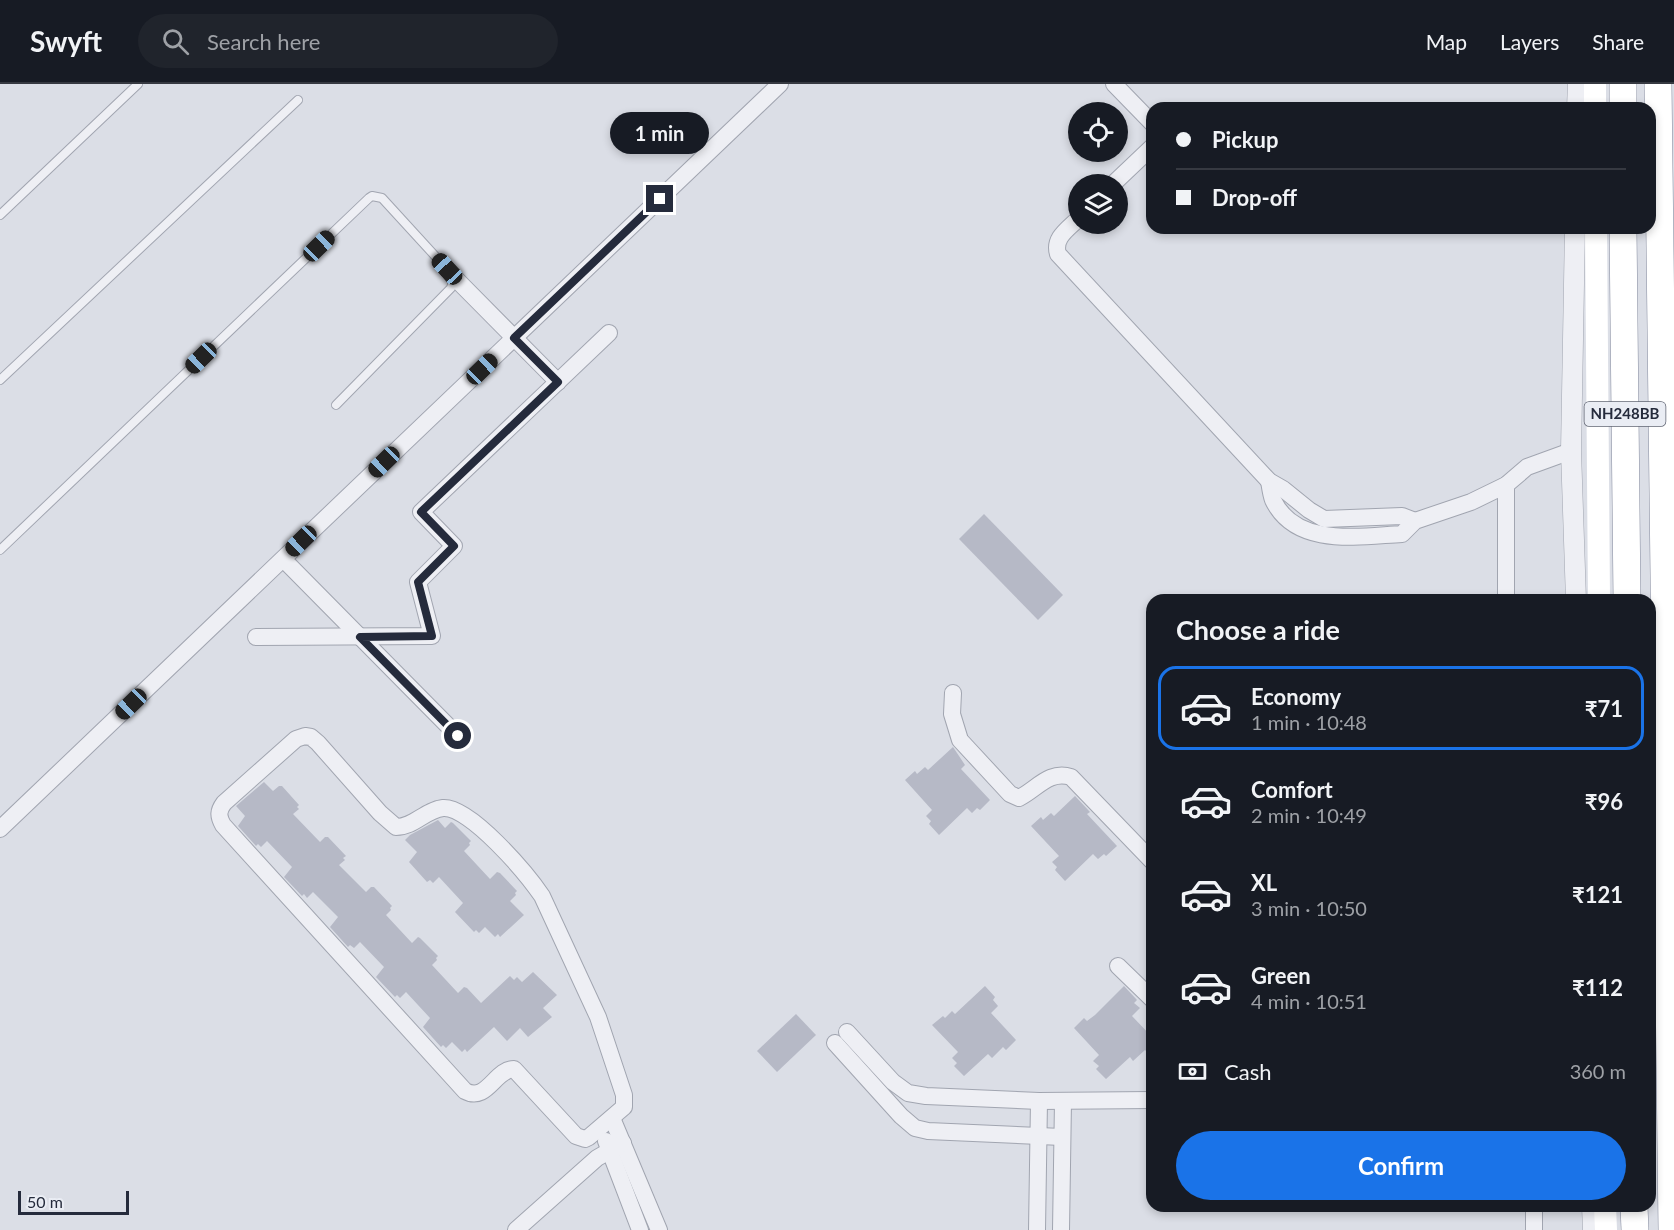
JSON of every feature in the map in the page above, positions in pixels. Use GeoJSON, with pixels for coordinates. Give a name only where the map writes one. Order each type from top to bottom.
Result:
{"type":"FeatureCollection","features":[{"type":"Feature","properties":{"kind":"highway"},"geometry":{"type":"LineString","coordinates":[[1623,84],[1623,102]]}},
{"type":"Feature","properties":{"kind":"highway","name":"NH248BB"},"geometry":{"type":"LineString","coordinates":[[1658,84],[1671,1230]]}},
{"type":"Feature","properties":{"kind":"highway","name":"NH248BB"},"geometry":{"type":"LineString","coordinates":[[1623,234],[1627,594]]}},
{"type":"Feature","properties":{"kind":"highway"},"geometry":{"type":"LineString","coordinates":[[1634,1212],[1635,1230]]}},
{"type":"Feature","properties":{"kind":"main road"},"geometry":{"type":"LineString","coordinates":[[1595,84],[1595,102]]}},
{"type":"Feature","properties":{"kind":"main road"},"geometry":{"type":"LineString","coordinates":[[1596,234],[1599,594]]}},
{"type":"Feature","properties":{"kind":"main road"},"geometry":{"type":"LineString","coordinates":[[1605,1212],[1606,1230]]}},
{"type":"Feature","properties":{"kind":"street"},"geometry":{"type":"LineString","coordinates":[[0,829],[780,84]]}},
{"type":"Feature","properties":{"kind":"street"},"geometry":{"type":"LineString","coordinates":[[1114,84],[1146,117]]}},
{"type":"Feature","properties":{"kind":"street"},"geometry":{"type":"LineString","coordinates":[[1577,102],[1578,84]]}},
{"type":"Feature","properties":{"kind":"street"},"geometry":{"type":"LineString","coordinates":[[1124,174],[1146,153]]}},
{"type":"Feature","properties":{"kind":"street"},"geometry":{"type":"LineString","coordinates":[[1068,229],[1057,240],[1058,254],[1269,482],[1283,489],[1324,519],[1402,516],[1416,521],[1449,511],[1506,485],[1527,467],[1571,451]]}},
{"type":"Feature","properties":{"kind":"street"},"geometry":{"type":"LineString","coordinates":[[1575,234],[1571,451],[1576,594]]}},
{"type":"Feature","properties":{"kind":"street"},"geometry":{"type":"LineString","coordinates":[[452,275],[558,382]]}},
{"type":"Feature","properties":{"kind":"street"},"geometry":{"type":"LineString","coordinates":[[256,637],[432,636],[418,582],[454,546],[421,512],[609,333]]}},
{"type":"Feature","properties":{"kind":"street"},"geometry":{"type":"LineString","coordinates":[[1506,485],[1506,594]]}},
{"type":"Feature","properties":{"kind":"street"},"geometry":{"type":"LineString","coordinates":[[289,565],[458,736]]}},
{"type":"Feature","properties":{"kind":"street"},"geometry":{"type":"LineString","coordinates":[[953,693],[952,714],[960,740],[1010,794],[1019,798],[1048,778],[1063,774],[1071,777],[1146,855]]}},
{"type":"Feature","properties":{"kind":"street"},"geometry":{"type":"LineString","coordinates":[[304,736],[311,737],[318,743],[380,813],[396,827],[405,827],[435,809],[447,808],[477,823],[532,881],[542,896],[598,1017],[625,1100],[624,1107],[606,1123],[585,1139],[576,1136],[514,1069],[507,1070],[479,1094],[465,1091],[223,825],[218,818],[219,810],[224,803],[296,739],[304,736]]}},
{"type":"Feature","properties":{"kind":"street"},"geometry":{"type":"LineString","coordinates":[[1118,966],[1146,993]]}},
{"type":"Feature","properties":{"kind":"street"},"geometry":{"type":"LineString","coordinates":[[1062,1137],[928,1131],[915,1128],[901,1116],[841,1037],[908,1093],[926,1096],[1039,1101],[1146,1100]]}},
{"type":"Feature","properties":{"kind":"street"},"geometry":{"type":"LineString","coordinates":[[1036,1230],[1039,1101]]}},
{"type":"Feature","properties":{"kind":"street"},"geometry":{"type":"LineString","coordinates":[[1061,1230],[1063,1101]]}},
{"type":"Feature","properties":{"kind":"street"},"geometry":{"type":"LineString","coordinates":[[606,1123],[659,1230]]}},
{"type":"Feature","properties":{"kind":"street"},"geometry":{"type":"LineString","coordinates":[[516,1230],[597,1158],[616,1147]]}},
{"type":"Feature","properties":{"kind":"street"},"geometry":{"type":"LineString","coordinates":[[616,1147],[640,1230]]}},
{"type":"Feature","properties":{"kind":"street"},"geometry":{"type":"LineString","coordinates":[[1534,1212],[1534,1230]]}},
{"type":"Feature","properties":{"kind":"street"},"geometry":{"type":"LineString","coordinates":[[1592,1212],[1593,1230]]}},
{"type":"Feature","properties":{"kind":"lane"},"geometry":{"type":"LineString","coordinates":[[0,214],[138,84]]}},
{"type":"Feature","properties":{"kind":"lane"},"geometry":{"type":"LineString","coordinates":[[0,380],[298,100]]}},
{"type":"Feature","properties":{"kind":"lane"},"geometry":{"type":"LineString","coordinates":[[0,550],[372,196],[382,198],[452,275],[453,282],[451,288],[336,405]]}},
{"type":"Feature","properties":{"kind":"building"},"geometry":{"type":"Polygon","coordinates":[[[984,514],[1063,595],[1038,620],[959,539],[984,514]]]}},
{"type":"Feature","properties":{"kind":"building"},"geometry":{"type":"Polygon","coordinates":[[[953,747],[965,765],[961,769],[990,800],[980,810],[977,808],[972,813],[967,808],[939,835],[929,824],[931,821],[926,816],[932,810],[905,780],[915,771],[917,774],[925,767],[928,770],[953,747]]]}},
{"type":"Feature","properties":{"kind":"building"},"geometry":{"type":"Polygon","coordinates":[[[264,782],[273,791],[282,786],[299,805],[297,807],[299,809],[293,814],[320,842],[328,837],[346,856],[339,865],[366,892],[374,887],[392,906],[386,915],[412,943],[418,937],[420,938],[438,956],[432,965],[458,993],[464,987],[467,988],[481,1003],[510,976],[514,980],[517,977],[522,982],[533,972],[557,995],[543,1008],[552,1017],[528,1037],[520,1028],[507,1041],[494,1027],[467,1052],[465,1049],[462,1052],[452,1042],[446,1048],[443,1045],[441,1047],[423,1027],[430,1018],[406,992],[400,998],[397,995],[395,997],[376,977],[384,967],[360,942],[354,948],[350,945],[348,947],[330,927],[338,917],[313,892],[307,898],[304,894],[302,896],[284,877],[292,867],[267,841],[261,847],[258,844],[256,846],[238,826],[245,816],[236,806],[264,782]]]}},
{"type":"Feature","properties":{"kind":"building"},"geometry":{"type":"Polygon","coordinates":[[[1075,796],[1090,812],[1087,814],[1117,846],[1106,856],[1104,854],[1098,859],[1093,854],[1065,881],[1055,870],[1057,867],[1052,862],[1059,856],[1031,826],[1041,817],[1043,820],[1051,813],[1054,816],[1075,796]]]}},
{"type":"Feature","properties":{"kind":"building"},"geometry":{"type":"Polygon","coordinates":[[[438,820],[445,828],[451,822],[453,823],[471,841],[464,851],[490,879],[497,872],[500,873],[517,891],[510,901],[524,915],[500,937],[498,934],[495,937],[485,927],[479,933],[476,930],[474,932],[455,912],[463,903],[439,877],[433,883],[430,880],[427,882],[409,862],[417,852],[405,840],[438,820]]]}},
{"type":"Feature","properties":{"kind":"building"},"geometry":{"type":"Polygon","coordinates":[[[985,986],[995,997],[993,1000],[998,1006],[991,1013],[1016,1040],[1006,1050],[1003,1047],[992,1058],[988,1054],[964,1076],[954,1066],[957,1063],[952,1058],[958,1052],[932,1025],[952,1011],[955,1014],[985,986]]]}},
{"type":"Feature","properties":{"kind":"building"},"geometry":{"type":"Polygon","coordinates":[[[1124,986],[1137,1000],[1134,1003],[1140,1008],[1132,1016],[1146,1031],[1146,1051],[1133,1061],[1130,1057],[1106,1079],[1096,1069],[1099,1066],[1093,1061],[1099,1055],[1074,1028],[1084,1018],[1087,1021],[1124,986]]]}},
{"type":"Feature","properties":{"kind":"building"},"geometry":{"type":"Polygon","coordinates":[[[796,1014],[816,1035],[777,1072],[757,1051],[796,1014]]]}},
{"type":"Feature","properties":{"kind":"route"},"geometry":{"type":"LineString","coordinates":[[458,736],[360,637],[432,636],[418,582],[454,546],[421,512],[558,382],[514,338],[660,199]]}}]}
